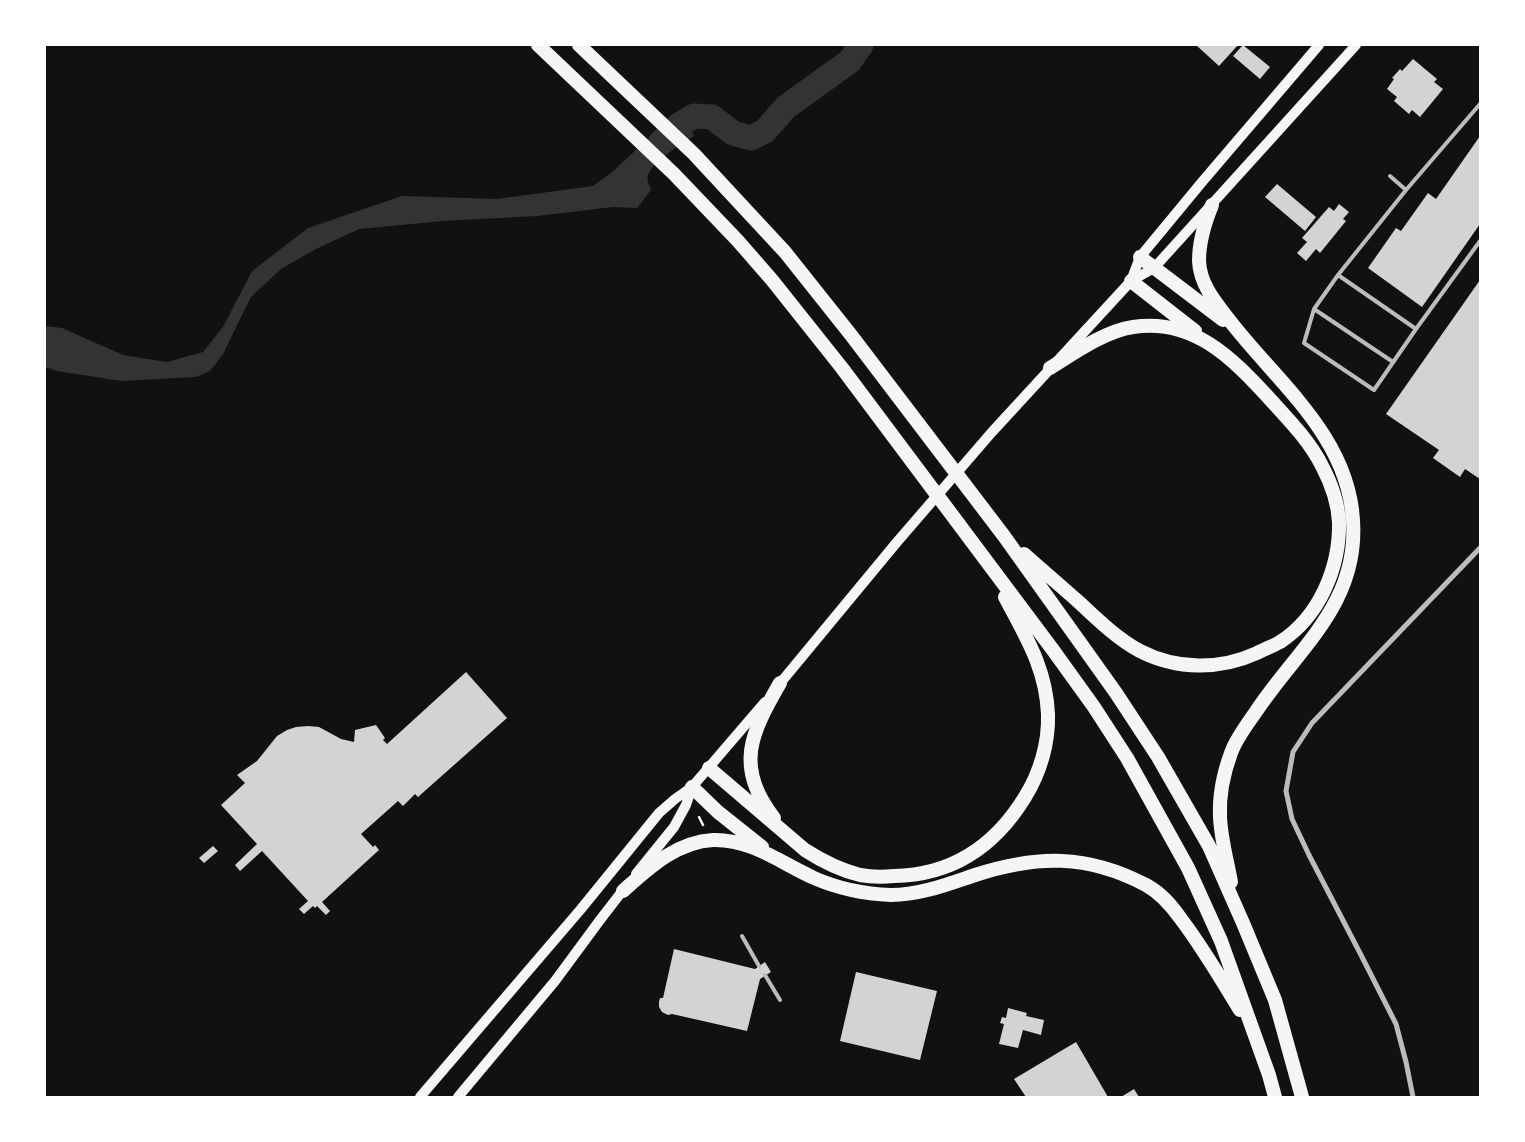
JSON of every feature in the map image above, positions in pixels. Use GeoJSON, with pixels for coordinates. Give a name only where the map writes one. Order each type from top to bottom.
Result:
{"type":"FeatureCollection","features":[{"type":"Feature","properties":{"kind":"highway"},"geometry":{"type":"LineString","coordinates":[[538,45],[634,135],[738,240],[809,325],[984,557],[1094,707],[1127,758],[1188,868],[1221,941],[1255,1034],[1275,1097]]}},
{"type":"Feature","properties":{"kind":"highway"},"geometry":{"type":"LineString","coordinates":[[579,45],[694,154],[785,252],[1004,536],[1116,693],[1158,757],[1209,846],[1275,1000],[1302,1097]]}},
{"type":"Feature","properties":{"kind":"highway"},"geometry":{"type":"LineString","coordinates":[[1212,205],[1205,224],[1199,262],[1203,279],[1211,296],[1239,332],[1317,423],[1345,476],[1354,519],[1354,544],[1349,569],[1343,588],[1330,613],[1260,705],[1245,727],[1232,752],[1222,792],[1220,817],[1223,843],[1237,909]]}},
{"type":"Feature","properties":{"kind":"highway"},"geometry":{"type":"LineString","coordinates":[[1140,257],[1239,332]]}},
{"type":"Feature","properties":{"kind":"highway"},"geometry":{"type":"LineString","coordinates":[[1004,536],[1120,638],[1139,650],[1157,658],[1182,665],[1206,666],[1244,659],[1280,642],[1297,628],[1312,611],[1324,591],[1333,570],[1339,521],[1333,492],[1322,466],[1306,441],[1246,374],[1131,281]]}},
{"type":"Feature","properties":{"kind":"highway"},"geometry":{"type":"LineString","coordinates":[[1050,368],[1097,340],[1117,331],[1133,327],[1166,327],[1182,330],[1204,339]]}},
{"type":"Feature","properties":{"kind":"highway"},"geometry":{"type":"LineString","coordinates":[[709,768],[805,850],[820,860],[862,875],[882,877],[920,874],[959,861],[983,847],[1014,814],[1032,784],[1040,764],[1047,736],[1048,716],[1044,680],[1034,651],[984,557]]}},
{"type":"Feature","properties":{"kind":"highway"},"geometry":{"type":"LineString","coordinates":[[780,684],[760,720],[751,752],[750,768],[752,780],[760,796],[792,840]]}},
{"type":"Feature","properties":{"kind":"highway"},"geometry":{"type":"LineString","coordinates":[[692,787],[718,812],[777,858]]}},
{"type":"Feature","properties":{"kind":"highway"},"geometry":{"type":"LineString","coordinates":[[623,891],[655,863],[674,851],[692,844],[712,840],[731,841],[750,846],[833,886],[852,891],[893,895],[943,886],[1011,865],[1049,860],[1074,861],[1101,867],[1147,885],[1161,894],[1198,942],[1255,1034]]}},
{"type":"Feature","properties":{"kind":"main road"},"geometry":{"type":"LineString","coordinates":[[1131,281],[1140,257],[1319,45]]}},
{"type":"Feature","properties":{"kind":"main road"},"geometry":{"type":"LineString","coordinates":[[420,1097],[581,909],[659,813],[692,787],[709,768],[897,542],[992,432],[1131,281],[1154,268],[1356,45]]}},
{"type":"Feature","properties":{"kind":"main road"},"geometry":{"type":"LineString","coordinates":[[458,1097],[555,981],[674,826],[686,805],[692,787]]}},
{"type":"Feature","properties":{"kind":"street"},"geometry":{"type":"LineString","coordinates":[[1412,1097],[1406,1062],[1396,1024],[1292,819],[1286,791],[1293,752],[1312,724],[1480,548]]}},
{"type":"Feature","properties":{"kind":"lane"},"geometry":{"type":"LineString","coordinates":[[1480,104],[1406,190],[1338,275],[1314,309],[1304,343],[1374,390],[1480,241]]}},
{"type":"Feature","properties":{"kind":"lane"},"geometry":{"type":"LineString","coordinates":[[1390,176],[1406,190]]}},
{"type":"Feature","properties":{"kind":"lane"},"geometry":{"type":"LineString","coordinates":[[1338,275],[1416,329]]}},
{"type":"Feature","properties":{"kind":"lane"},"geometry":{"type":"LineString","coordinates":[[1314,309],[1393,362]]}},
{"type":"Feature","properties":{"kind":"lane"},"geometry":{"type":"LineString","coordinates":[[742,936],[760,966]]}},
{"type":"Feature","properties":{"kind":"lane"},"geometry":{"type":"LineString","coordinates":[[766,975],[780,1000]]}},
{"type":"Feature","properties":{"kind":"path"},"geometry":{"type":"LineString","coordinates":[[699,817],[703,825]]}},
{"type":"Feature","properties":{"kind":"shaded area"},"geometry":{"type":"Polygon","coordinates":[[[677,112],[689,126],[694,136],[655,164],[647,179],[651,190],[637,208],[613,207],[537,216],[443,221],[359,229],[316,249],[281,269],[251,297],[223,354],[210,371],[196,377],[121,381],[57,371],[45,367],[45,326],[62,328],[123,355],[167,362],[203,352],[223,327],[252,271],[308,228],[402,196],[497,199],[593,186],[612,172],[677,112]]]}},
{"type":"Feature","properties":{"kind":"building"},"geometry":{"type":"Polygon","coordinates":[[[1196,45],[1238,45],[1219,66],[1196,45]]]}},
{"type":"Feature","properties":{"kind":"building"},"geometry":{"type":"Polygon","coordinates":[[[1243,45],[1270,67],[1260,79],[1233,56],[1243,45]]]}},
{"type":"Feature","properties":{"kind":"building"},"geometry":{"type":"Polygon","coordinates":[[[1413,59],[1437,79],[1434,82],[1443,89],[1420,117],[1412,110],[1409,114],[1394,101],[1397,97],[1387,89],[1394,79],[1392,78],[1400,69],[1402,71],[1413,59]]]}},
{"type":"Feature","properties":{"kind":"building"},"geometry":{"type":"Polygon","coordinates":[[[1480,136],[1480,224],[1422,307],[1368,268],[1396,228],[1401,231],[1428,193],[1436,199],[1480,136]]]}},
{"type":"Feature","properties":{"kind":"building"},"geometry":{"type":"Polygon","coordinates":[[[1277,184],[1316,217],[1305,231],[1265,197],[1277,184]]]}},
{"type":"Feature","properties":{"kind":"building"},"geometry":{"type":"Polygon","coordinates":[[[1339,204],[1349,212],[1343,219],[1346,221],[1320,253],[1316,249],[1306,261],[1297,253],[1307,242],[1302,238],[1329,207],[1334,211],[1339,204]]]}},
{"type":"Feature","properties":{"kind":"building"},"geometry":{"type":"Polygon","coordinates":[[[1480,280],[1480,479],[1465,469],[1460,477],[1433,458],[1439,450],[1386,414],[1480,280]]]}},
{"type":"Feature","properties":{"kind":"building"},"geometry":{"type":"Polygon","coordinates":[[[466,672],[507,718],[418,797],[415,794],[403,806],[398,801],[361,834],[373,847],[375,845],[379,850],[322,902],[330,911],[326,915],[317,906],[315,908],[313,906],[304,914],[299,909],[308,901],[262,851],[240,871],[235,865],[257,844],[221,805],[245,783],[237,775],[257,761],[277,736],[296,727],[308,726],[319,727],[341,739],[354,742],[355,730],[376,725],[387,744],[466,672]]]}},
{"type":"Feature","properties":{"kind":"building"},"geometry":{"type":"Polygon","coordinates":[[[213,846],[218,851],[204,863],[199,858],[213,846]]]}},
{"type":"Feature","properties":{"kind":"building"},"geometry":{"type":"Polygon","coordinates":[[[674,949],[755,969],[765,962],[771,972],[760,979],[747,1031],[672,1014],[668,1015],[662,1012],[659,1002],[660,998],[663,998],[674,949]]]}},
{"type":"Feature","properties":{"kind":"building"},"geometry":{"type":"Polygon","coordinates":[[[856,972],[937,991],[920,1060],[840,1041],[856,972]]]}},
{"type":"Feature","properties":{"kind":"building"},"geometry":{"type":"Polygon","coordinates":[[[1008,1008],[1027,1013],[1026,1016],[1044,1020],[1041,1035],[1023,1030],[1018,1048],[999,1044],[1004,1024],[1000,1023],[1002,1017],[1006,1018],[1008,1008]]]}},
{"type":"Feature","properties":{"kind":"building"},"geometry":{"type":"Polygon","coordinates":[[[1076,1042],[1108,1097],[1026,1097],[1014,1079],[1076,1042]]]}},
{"type":"Feature","properties":{"kind":"building"},"geometry":{"type":"Polygon","coordinates":[[[1134,1089],[1139,1097],[1121,1097],[1134,1089]]]}},
{"type":"Feature","properties":{"kind":"waterway"},"geometry":{"type":"LineString","coordinates":[[660,143],[679,125],[694,116],[712,117],[733,133],[751,138],[765,131],[786,107],[850,61],[861,45]]}}]}
